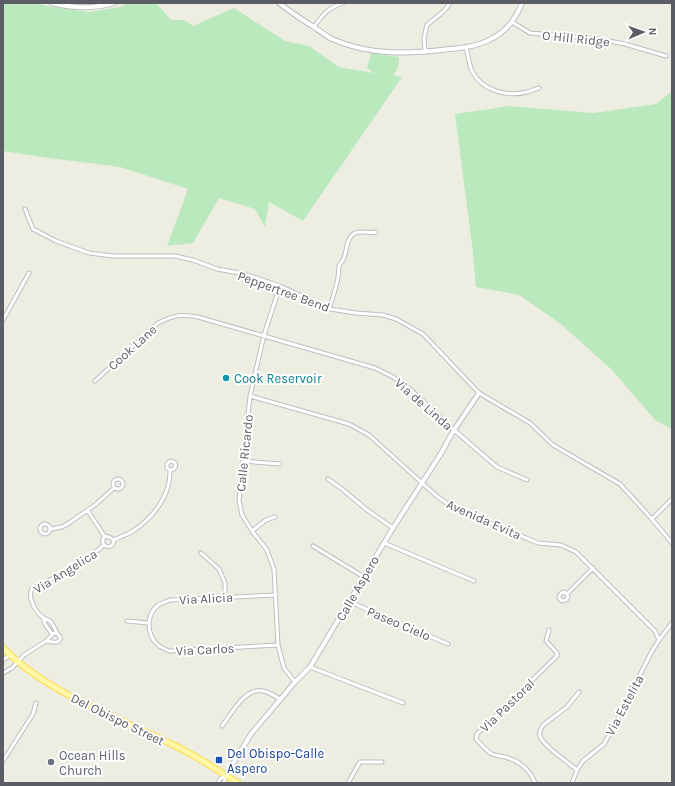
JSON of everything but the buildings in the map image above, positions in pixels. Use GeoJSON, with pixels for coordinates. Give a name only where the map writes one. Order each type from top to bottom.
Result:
{"type":"FeatureCollection","features":[{"type":"Feature","properties":{"kind":"main road","name":"Del Obispo Street"},"geometry":{"type":"LineString","coordinates":[[3,648],[18,662],[42,680],[76,699],[195,757],[238,783]]}},
{"type":"Feature","properties":{"kind":"street"},"geometry":{"type":"LineString","coordinates":[[52,3],[82,7],[114,3]]}},
{"type":"Feature","properties":{"kind":"street"},"geometry":{"type":"LineString","coordinates":[[279,3],[305,22],[331,38],[362,48],[396,53],[425,52],[479,44],[491,39],[512,22],[522,3]]}},
{"type":"Feature","properties":{"kind":"street"},"geometry":{"type":"LineString","coordinates":[[314,27],[325,12],[330,8],[343,3]]}},
{"type":"Feature","properties":{"kind":"street"},"geometry":{"type":"LineString","coordinates":[[425,52],[424,38],[428,25],[444,11],[450,3]]}},
{"type":"Feature","properties":{"kind":"street","name":"O Hill Ridge"},"geometry":{"type":"LineString","coordinates":[[512,22],[530,33],[598,39],[625,44],[666,56]]}},
{"type":"Feature","properties":{"kind":"street"},"geometry":{"type":"LineString","coordinates":[[466,47],[475,76],[491,90],[499,93],[514,94],[527,93],[539,88]]}},
{"type":"Feature","properties":{"kind":"street","name":"Peppertree Bend"},"geometry":{"type":"LineString","coordinates":[[25,209],[33,229],[56,241],[89,253],[113,256],[175,256],[193,260],[217,269],[245,274],[280,286],[329,309],[384,315],[396,318],[424,334],[479,393],[530,423],[553,445],[620,484],[672,543]]}},
{"type":"Feature","properties":{"kind":"street"},"geometry":{"type":"LineString","coordinates":[[329,309],[338,281],[339,267],[344,259],[351,236],[358,232],[376,232]]}},
{"type":"Feature","properties":{"kind":"street"},"geometry":{"type":"LineString","coordinates":[[3,320],[29,273]]}},
{"type":"Feature","properties":{"kind":"street","name":"Calle Ricardo"},"geometry":{"type":"LineString","coordinates":[[280,286],[264,335],[250,396],[239,500],[242,515],[267,550],[274,569],[278,645],[284,668],[295,682]]}},
{"type":"Feature","properties":{"kind":"street","name":"Cook Lane"},"geometry":{"type":"LineString","coordinates":[[95,381],[154,326],[169,317],[181,315],[198,317],[264,335]]}},
{"type":"Feature","properties":{"kind":"street","name":"Via de Linda"},"geometry":{"type":"LineString","coordinates":[[264,335],[374,368],[393,377],[409,388],[497,467],[527,480]]}},
{"type":"Feature","properties":{"kind":"street","name":"Calle Aspero"},"geometry":{"type":"LineString","coordinates":[[224,783],[226,775],[251,734],[280,699],[310,667],[350,602],[384,542],[479,393]]}},
{"type":"Feature","properties":{"kind":"street","name":"Avenida Evita"},"geometry":{"type":"LineString","coordinates":[[250,396],[349,424],[369,435],[422,484],[452,507],[538,543],[561,545],[576,552],[655,631],[659,640]]}},
{"type":"Feature","properties":{"kind":"street"},"geometry":{"type":"LineString","coordinates":[[243,462],[280,464]]}},
{"type":"Feature","properties":{"kind":"street","name":"Via Angelica"},"geometry":{"type":"LineString","coordinates":[[113,540],[125,536],[150,518],[165,495],[170,478],[170,470]]}},
{"type":"Feature","properties":{"kind":"street"},"geometry":{"type":"LineString","coordinates":[[328,479],[342,488],[367,510],[393,528]]}},
{"type":"Feature","properties":{"kind":"street"},"geometry":{"type":"LineString","coordinates":[[50,529],[62,527],[88,511],[114,488]]}},
{"type":"Feature","properties":{"kind":"street"},"geometry":{"type":"LineString","coordinates":[[652,519],[672,499]]}},
{"type":"Feature","properties":{"kind":"street"},"geometry":{"type":"LineString","coordinates":[[88,511],[105,537]]}},
{"type":"Feature","properties":{"kind":"street"},"geometry":{"type":"LineString","coordinates":[[252,531],[266,520],[275,516]]}},
{"type":"Feature","properties":{"kind":"street","name":"Via Angelica"},"geometry":{"type":"LineString","coordinates":[[104,545],[103,541],[105,537],[111,537],[113,540]]}},
{"type":"Feature","properties":{"kind":"street","name":"Via Angelica"},"geometry":{"type":"LineString","coordinates":[[104,545],[108,547],[111,546],[113,540]]}},
{"type":"Feature","properties":{"kind":"street"},"geometry":{"type":"LineString","coordinates":[[384,542],[474,581]]}},
{"type":"Feature","properties":{"kind":"street","name":"Via Angelica"},"geometry":{"type":"LineString","coordinates":[[57,633],[49,620],[43,617],[31,600],[30,593],[32,589],[72,569],[85,561],[104,545]]}},
{"type":"Feature","properties":{"kind":"street"},"geometry":{"type":"LineString","coordinates":[[313,546],[364,577]]}},
{"type":"Feature","properties":{"kind":"street"},"geometry":{"type":"LineString","coordinates":[[201,553],[220,569],[225,582],[225,597]]}},
{"type":"Feature","properties":{"kind":"street"},"geometry":{"type":"LineString","coordinates":[[567,594],[592,568]]}},
{"type":"Feature","properties":{"kind":"street","name":"Via Alicia"},"geometry":{"type":"LineString","coordinates":[[148,623],[151,613],[159,604],[170,600],[276,595]]}},
{"type":"Feature","properties":{"kind":"street","name":"Paseo Cielo"},"geometry":{"type":"LineString","coordinates":[[350,602],[448,644]]}},
{"type":"Feature","properties":{"kind":"street","name":"Via Angelica"},"geometry":{"type":"LineString","coordinates":[[43,617],[45,624],[52,634]]}},
{"type":"Feature","properties":{"kind":"street"},"geometry":{"type":"LineString","coordinates":[[128,621],[148,623]]}},
{"type":"Feature","properties":{"kind":"street","name":"Via Carlos"},"geometry":{"type":"LineString","coordinates":[[148,623],[151,636],[158,645],[169,651],[278,645]]}},
{"type":"Feature","properties":{"kind":"street","name":"Via Estelita"},"geometry":{"type":"LineString","coordinates":[[572,783],[577,770],[583,761],[604,744],[651,653],[672,623]]}},
{"type":"Feature","properties":{"kind":"street","name":"Via Pastoral"},"geometry":{"type":"LineString","coordinates":[[535,783],[531,774],[524,766],[508,758],[490,753],[476,739],[476,736],[557,656],[557,653],[546,640],[549,630]]}},
{"type":"Feature","properties":{"kind":"street"},"geometry":{"type":"LineString","coordinates":[[3,673],[12,668],[24,655],[46,641],[52,634],[59,634],[60,640],[58,642],[46,641]]}},
{"type":"Feature","properties":{"kind":"street"},"geometry":{"type":"LineString","coordinates":[[3,660],[10,655]]}},
{"type":"Feature","properties":{"kind":"street"},"geometry":{"type":"LineString","coordinates":[[310,667],[403,703]]}},
{"type":"Feature","properties":{"kind":"street"},"geometry":{"type":"LineString","coordinates":[[222,726],[244,697],[252,691],[263,691],[280,699]]}},
{"type":"Feature","properties":{"kind":"street"},"geometry":{"type":"LineString","coordinates":[[577,770],[547,745],[540,737],[540,730],[543,725],[567,707],[579,692]]}},
{"type":"Feature","properties":{"kind":"street"},"geometry":{"type":"LineString","coordinates":[[3,761],[33,714],[36,703]]}},
{"type":"Feature","properties":{"kind":"street"},"geometry":{"type":"LineString","coordinates":[[3,752],[7,754]]}},
{"type":"Feature","properties":{"kind":"street"},"geometry":{"type":"LineString","coordinates":[[348,783],[360,762],[382,762]]}},
{"type":"Feature","properties":{"kind":"street","name":"Calle Aspero"},"geometry":{"type":"LineString","coordinates":[[218,783],[220,779],[226,775]]}},
{"type":"Feature","properties":{"kind":"green space"},"geometry":{"type":"Polygon","coordinates":[[[3,3],[35,3],[89,12],[120,7],[128,3],[156,3],[171,20],[184,20],[193,26],[234,8],[285,41],[309,46],[339,67],[374,73],[367,68],[371,53],[399,57],[398,67],[393,75],[402,77],[303,221],[269,202],[265,227],[255,209],[219,198],[193,243],[167,246],[188,189],[120,167],[3,151],[3,3]]]}},
{"type":"Feature","properties":{"kind":"green space"},"geometry":{"type":"Polygon","coordinates":[[[672,91],[672,429],[655,420],[612,370],[562,325],[519,295],[476,287],[455,114],[509,106],[594,113],[656,104],[672,91]]]}},
{"type":"Feature","properties":{"kind":"place","name":"Cook Reservoir"},"geometry":{"type":"Point","coordinates":[226,378]}},
{"type":"Feature","properties":{"kind":"place","name":"Del Obispo-Calle Aspero"},"geometry":{"type":"Point","coordinates":[219,760]}},
{"type":"Feature","properties":{"kind":"place","name":"Ocean Hills Church"},"geometry":{"type":"Point","coordinates":[51,762]}}]}
